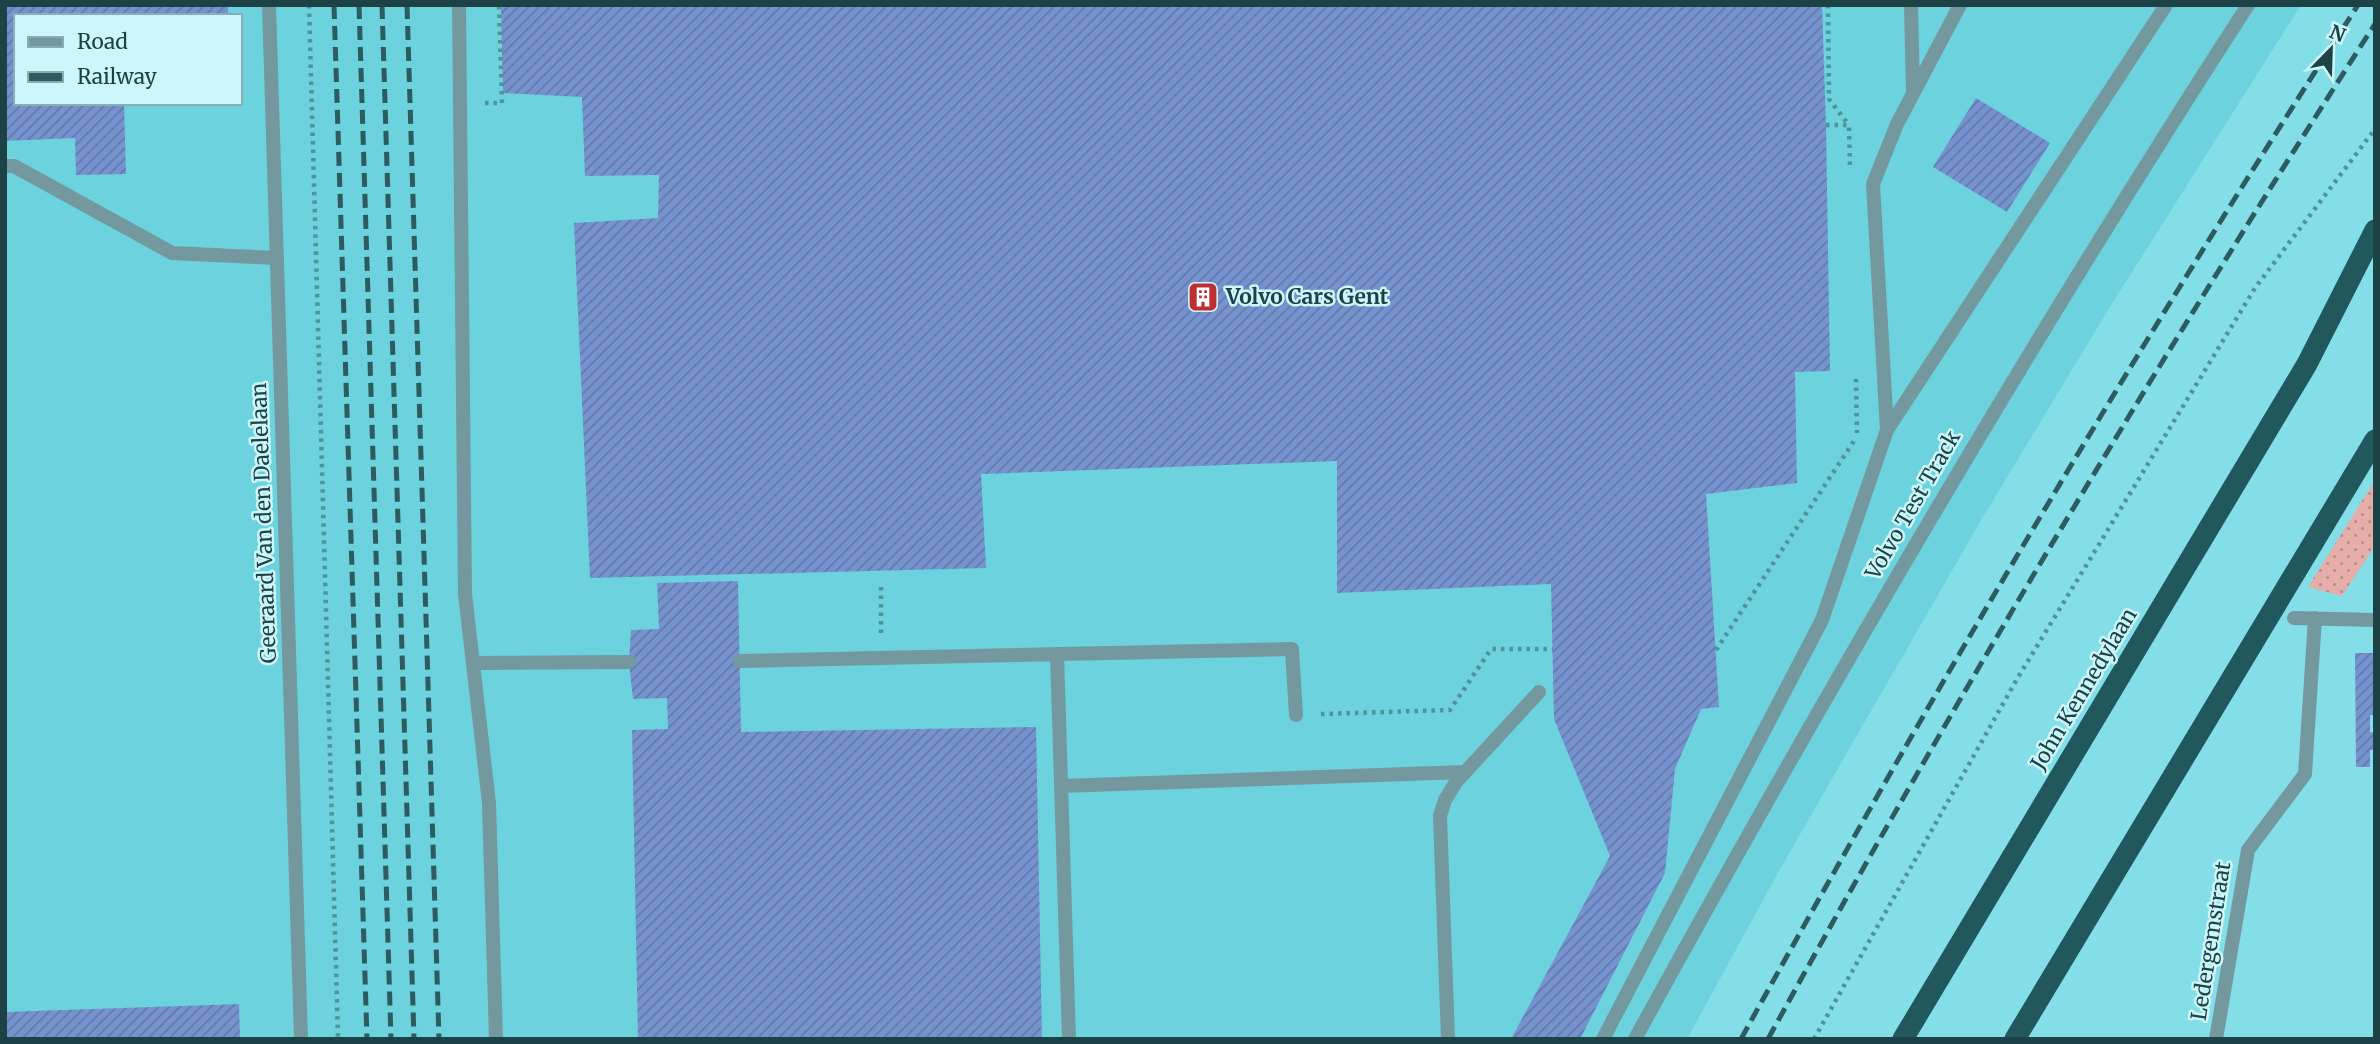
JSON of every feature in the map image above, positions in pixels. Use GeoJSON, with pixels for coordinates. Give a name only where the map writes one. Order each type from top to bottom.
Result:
{"type":"FeatureCollection","features":[{"type":"Feature","properties":{"kind":"highway","name":"John Kennedylaan"},"geometry":{"type":"LineString","coordinates":[[2307,364],[2375,230]]}},
{"type":"Feature","properties":{"kind":"highway","name":"John Kennedylaan"},"geometry":{"type":"LineString","coordinates":[[1903,1039],[2307,364],[2375,261]]}},
{"type":"Feature","properties":{"kind":"highway"},"geometry":{"type":"LineString","coordinates":[[2015,1039],[2375,440]]}},
{"type":"Feature","properties":{"kind":"street","name":"Geeraard Van den Daelelaan"},"geometry":{"type":"LineString","coordinates":[[269,5],[301,1039]]}},
{"type":"Feature","properties":{"kind":"street"},"geometry":{"type":"LineString","coordinates":[[459,5],[465,594],[489,803],[496,1039]]}},
{"type":"Feature","properties":{"kind":"street"},"geometry":{"type":"LineString","coordinates":[[1910,5],[1913,92]]}},
{"type":"Feature","properties":{"kind":"street"},"geometry":{"type":"LineString","coordinates":[[1887,430],[1873,184],[1897,124],[1960,5]]}},
{"type":"Feature","properties":{"kind":"street","name":"Volvo Test Track"},"geometry":{"type":"LineString","coordinates":[[1603,1039],[1822,620],[1887,430],[2166,5]]}},
{"type":"Feature","properties":{"kind":"street","name":"Volvo Test Track"},"geometry":{"type":"LineString","coordinates":[[1635,1039],[1741,847],[1941,499],[2077,275],[2248,5]]}},
{"type":"Feature","properties":{"kind":"street"},"geometry":{"type":"LineString","coordinates":[[5,166],[14,166],[172,253],[277,258]]}},
{"type":"Feature","properties":{"kind":"street"},"geometry":{"type":"LineString","coordinates":[[2294,618],[2375,620]]}},
{"type":"Feature","properties":{"kind":"street","name":"Ledergemstraat"},"geometry":{"type":"LineString","coordinates":[[2216,1039],[2248,850],[2305,774],[2315,618]]}},
{"type":"Feature","properties":{"kind":"street"},"geometry":{"type":"LineString","coordinates":[[740,661],[1292,649],[1296,715]]}},
{"type":"Feature","properties":{"kind":"street"},"geometry":{"type":"LineString","coordinates":[[1056,654],[1069,1039]]}},
{"type":"Feature","properties":{"kind":"street"},"geometry":{"type":"LineString","coordinates":[[473,663],[629,662]]}},
{"type":"Feature","properties":{"kind":"street"},"geometry":{"type":"LineString","coordinates":[[1448,1039],[1440,823],[1445,800],[1465,772],[1539,692]]}},
{"type":"Feature","properties":{"kind":"street"},"geometry":{"type":"LineString","coordinates":[[1061,786],[1465,772]]}},
{"type":"Feature","properties":{"kind":"path"},"geometry":{"type":"LineString","coordinates":[[309,5],[338,1039]]}},
{"type":"Feature","properties":{"kind":"path"},"geometry":{"type":"LineString","coordinates":[[1828,5],[1829,99],[1849,125],[1850,179]]}},
{"type":"Feature","properties":{"kind":"path"},"geometry":{"type":"LineString","coordinates":[[1826,125],[1849,125]]}},
{"type":"Feature","properties":{"kind":"path"},"geometry":{"type":"LineString","coordinates":[[1814,1039],[2017,679],[2247,299],[2375,129]]}},
{"type":"Feature","properties":{"kind":"path"},"geometry":{"type":"LineString","coordinates":[[1716,650],[1858,436],[1856,368]]}},
{"type":"Feature","properties":{"kind":"path"},"geometry":{"type":"LineString","coordinates":[[1296,715],[1450,710],[1491,649],[1553,649]]}},
{"type":"Feature","properties":{"kind":"shaded area"},"geometry":{"type":"Polygon","coordinates":[[[5,5],[2301,5],[2108,310],[1980,522],[1780,869],[1687,1039],[5,1039],[5,5]]]}},
{"type":"Feature","properties":{"kind":"shaded area"},"geometry":{"type":"Polygon","coordinates":[[[2375,480],[2375,546],[2342,596],[2308,587],[2375,480]]]}},
{"type":"Feature","properties":{"kind":"building"},"geometry":{"type":"Polygon","coordinates":[[[5,5],[228,5],[228,14],[14,14],[14,105],[124,105],[126,174],[76,175],[75,138],[5,141],[5,5]]]}},
{"type":"Feature","properties":{"kind":"building","name":"Volvo Cars Gent"},"geometry":{"type":"Polygon","coordinates":[[[501,5],[1822,5],[1830,371],[1795,372],[1797,483],[1706,494],[1719,707],[1701,709],[1675,769],[1665,873],[1580,1039],[1511,1039],[1610,856],[1554,719],[1551,584],[1337,593],[1337,461],[981,474],[986,568],[590,578],[574,223],[658,218],[659,175],[585,176],[582,97],[503,93],[501,5]]]}},
{"type":"Feature","properties":{"kind":"building"},"geometry":{"type":"Polygon","coordinates":[[[1976,98],[2050,143],[2007,212],[1933,167],[1976,98]]]}},
{"type":"Feature","properties":{"kind":"building"},"geometry":{"type":"Polygon","coordinates":[[[738,581],[741,732],[1036,727],[1042,1039],[638,1039],[632,730],[668,729],[667,698],[633,699],[629,662],[631,630],[659,629],[657,583],[738,581]]]}},
{"type":"Feature","properties":{"kind":"building"},"geometry":{"type":"Polygon","coordinates":[[[2355,653],[2375,653],[2375,715],[2370,715],[2370,732],[2375,733],[2375,750],[2370,750],[2370,767],[2356,767],[2355,653]]]}},
{"type":"Feature","properties":{"kind":"building"},"geometry":{"type":"Polygon","coordinates":[[[239,1004],[240,1039],[5,1039],[5,1012],[239,1004]]]}},
{"type":"Feature","properties":{"kind":"railway"},"geometry":{"type":"LineString","coordinates":[[334,5],[367,1039]]}},
{"type":"Feature","properties":{"kind":"railway"},"geometry":{"type":"LineString","coordinates":[[359,5],[391,1039]]}},
{"type":"Feature","properties":{"kind":"railway"},"geometry":{"type":"LineString","coordinates":[[382,5],[414,1039]]}},
{"type":"Feature","properties":{"kind":"railway"},"geometry":{"type":"LineString","coordinates":[[407,5],[439,1039]]}},
{"type":"Feature","properties":{"kind":"railway"},"geometry":{"type":"LineString","coordinates":[[1741,1039],[1814,907],[2040,516],[2197,259],[2358,5]]}},
{"type":"Feature","properties":{"kind":"railway"},"geometry":{"type":"LineString","coordinates":[[1768,1039],[1913,781],[2062,526],[2375,24]]}},
{"type":"Feature","properties":{"kind":"place","name":"Volvo Cars Gent"},"geometry":{"type":"Point","coordinates":[1203,297]}}]}
